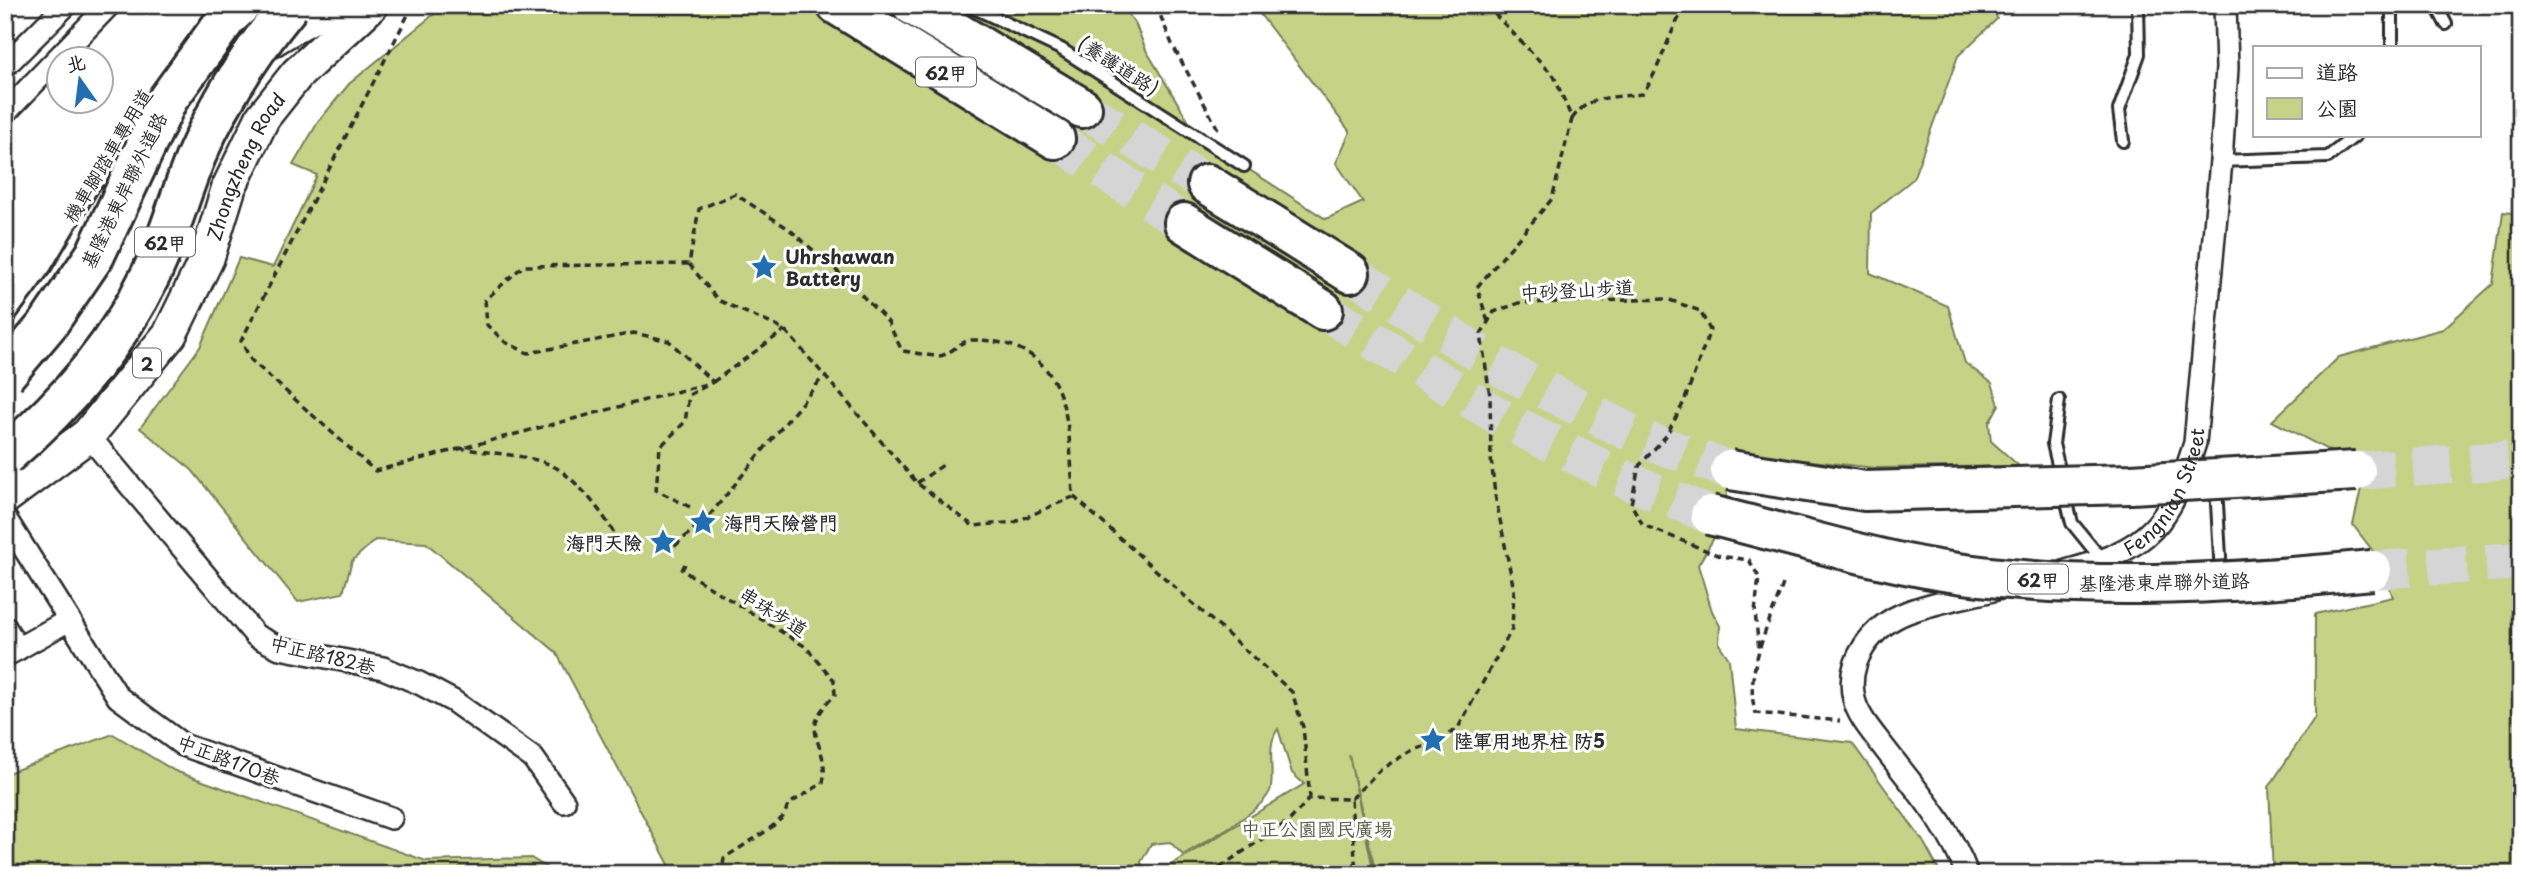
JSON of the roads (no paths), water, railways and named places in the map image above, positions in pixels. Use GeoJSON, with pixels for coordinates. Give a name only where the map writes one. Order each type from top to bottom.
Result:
{"type":"FeatureCollection","features":[{"type":"Feature","properties":{"kind":"highway","name":"基隆港東岸聯外道路"},"geometry":{"type":"LineString","coordinates":[[5,375],[48,324],[95,255],[168,99],[227,18],[241,5]]}},
{"type":"Feature","properties":{"kind":"highway","name":"62甲"},"geometry":{"type":"LineString","coordinates":[[837,5],[1055,139]]}},
{"type":"Feature","properties":{"kind":"highway","name":"62甲"},"geometry":{"type":"LineString","coordinates":[[912,5],[1082,108]]}},
{"type":"Feature","properties":{"kind":"highway","name":"62甲"},"geometry":{"type":"LineString","coordinates":[[5,456],[42,425],[69,395],[128,318],[152,273],[196,155],[234,79],[314,8]]}},
{"type":"Feature","properties":{"kind":"highway"},"geometry":{"type":"LineString","coordinates":[[1207,184],[1350,273]]}},
{"type":"Feature","properties":{"kind":"highway"},"geometry":{"type":"LineString","coordinates":[[1184,223],[1323,310]]}},
{"type":"Feature","properties":{"kind":"highway"},"geometry":{"type":"LineString","coordinates":[[1730,470],[1865,491],[2019,488],[2356,471]]}},
{"type":"Feature","properties":{"kind":"highway","name":"基隆港東岸聯外道路"},"geometry":{"type":"LineString","coordinates":[[1710,515],[1937,569],[2089,584],[2221,581],[2372,570]]}},
{"type":"Feature","properties":{"kind":"main road","name":"Zhongzheng Road"},"geometry":{"type":"LineString","coordinates":[[5,497],[88,435],[170,334],[207,258],[229,187],[263,117],[296,74],[371,5]]}},
{"type":"Feature","properties":{"kind":"main road"},"geometry":{"type":"LineString","coordinates":[[5,418],[52,372],[113,290],[144,233],[200,101],[219,79],[314,8]]}},
{"type":"Feature","properties":{"kind":"street"},"geometry":{"type":"LineString","coordinates":[[5,66],[66,5]]}},
{"type":"Feature","properties":{"kind":"street"},"geometry":{"type":"LineString","coordinates":[[5,113],[110,5]]}},
{"type":"Feature","properties":{"kind":"street","name":"Fengnian Street"},"geometry":{"type":"LineString","coordinates":[[1967,874],[1944,828],[1866,724],[1854,700],[1853,674],[1860,649],[1881,627],[1907,612],[2104,561],[2126,551],[2169,512],[2181,487],[2195,443],[2221,161],[2227,68],[2225,5]]}},
{"type":"Feature","properties":{"kind":"street","name":"中正路182巷"},"geometry":{"type":"LineString","coordinates":[[88,435],[256,636],[280,648],[383,668],[453,701],[533,758],[564,802]]}},
{"type":"Feature","properties":{"kind":"street","name":"中正路170巷"},"geometry":{"type":"LineString","coordinates":[[5,518],[118,697],[183,745],[391,818]]}},
{"type":"Feature","properties":{"kind":"street"},"geometry":{"type":"LineString","coordinates":[[5,627],[12,653],[69,620]]}},
{"type":"Feature","properties":{"kind":"lane","name":"(養護道路)"},"geometry":{"type":"LineString","coordinates":[[968,5],[1061,49],[1244,166]]}},
{"type":"Feature","properties":{"kind":"lane"},"geometry":{"type":"LineString","coordinates":[[2123,141],[2119,110],[2139,54],[2138,5]]}},
{"type":"Feature","properties":{"kind":"lane"},"geometry":{"type":"LineString","coordinates":[[2392,5],[2392,46]]}},
{"type":"Feature","properties":{"kind":"lane"},"geometry":{"type":"LineString","coordinates":[[2437,5],[2446,23]]}},
{"type":"Feature","properties":{"kind":"lane"},"geometry":{"type":"LineString","coordinates":[[235,51],[314,8]]}},
{"type":"Feature","properties":{"kind":"lane","name":"機車腳踏車專用道"},"geometry":{"type":"LineString","coordinates":[[138,135],[149,113],[174,83],[211,63]]}},
{"type":"Feature","properties":{"kind":"lane"},"geometry":{"type":"LineString","coordinates":[[2221,161],[2328,157],[2355,136]]}},
{"type":"Feature","properties":{"kind":"lane","name":"機車腳踏車專用道"},"geometry":{"type":"LineString","coordinates":[[5,344],[56,275],[111,181]]}},
{"type":"Feature","properties":{"kind":"lane"},"geometry":{"type":"LineString","coordinates":[[2059,400],[2053,444],[2073,523],[2104,561]]}},
{"type":"Feature","properties":{"kind":"lane"},"geometry":{"type":"LineString","coordinates":[[2215,480],[2221,581]]}},
{"type":"Feature","properties":{"kind":"tunnel"},"geometry":{"type":"LineString","coordinates":[[1082,108],[1207,184]]}},
{"type":"Feature","properties":{"kind":"tunnel"},"geometry":{"type":"LineString","coordinates":[[1055,139],[1184,223]]}},
{"type":"Feature","properties":{"kind":"tunnel"},"geometry":{"type":"LineString","coordinates":[[1350,273],[1507,371],[1645,440],[1730,470]]}},
{"type":"Feature","properties":{"kind":"tunnel"},"geometry":{"type":"LineString","coordinates":[[1323,310],[1505,420],[1615,475],[1710,515]]}},
{"type":"Feature","properties":{"kind":"tunnel"},"geometry":{"type":"LineString","coordinates":[[2356,471],[2521,459]]}},
{"type":"Feature","properties":{"kind":"tunnel"},"geometry":{"type":"LineString","coordinates":[[2372,570],[2521,561]]}},
{"type":"Feature","properties":{"kind":"place","name":"Uhrshawan Battery"},"geometry":{"type":"Point","coordinates":[764,267]}},
{"type":"Feature","properties":{"kind":"place","name":"海門天險營門"},"geometry":{"type":"Point","coordinates":[703,522]}},
{"type":"Feature","properties":{"kind":"place","name":"海門天險"},"geometry":{"type":"Point","coordinates":[663,542]}},
{"type":"Feature","properties":{"kind":"place","name":"陸軍用地界柱 防5"},"geometry":{"type":"Point","coordinates":[1433,740]}},
{"type":"Feature","properties":{"kind":"park label","name":"中正公園國民廣場"},"geometry":{"type":"Point","coordinates":[1317,828]}}]}
